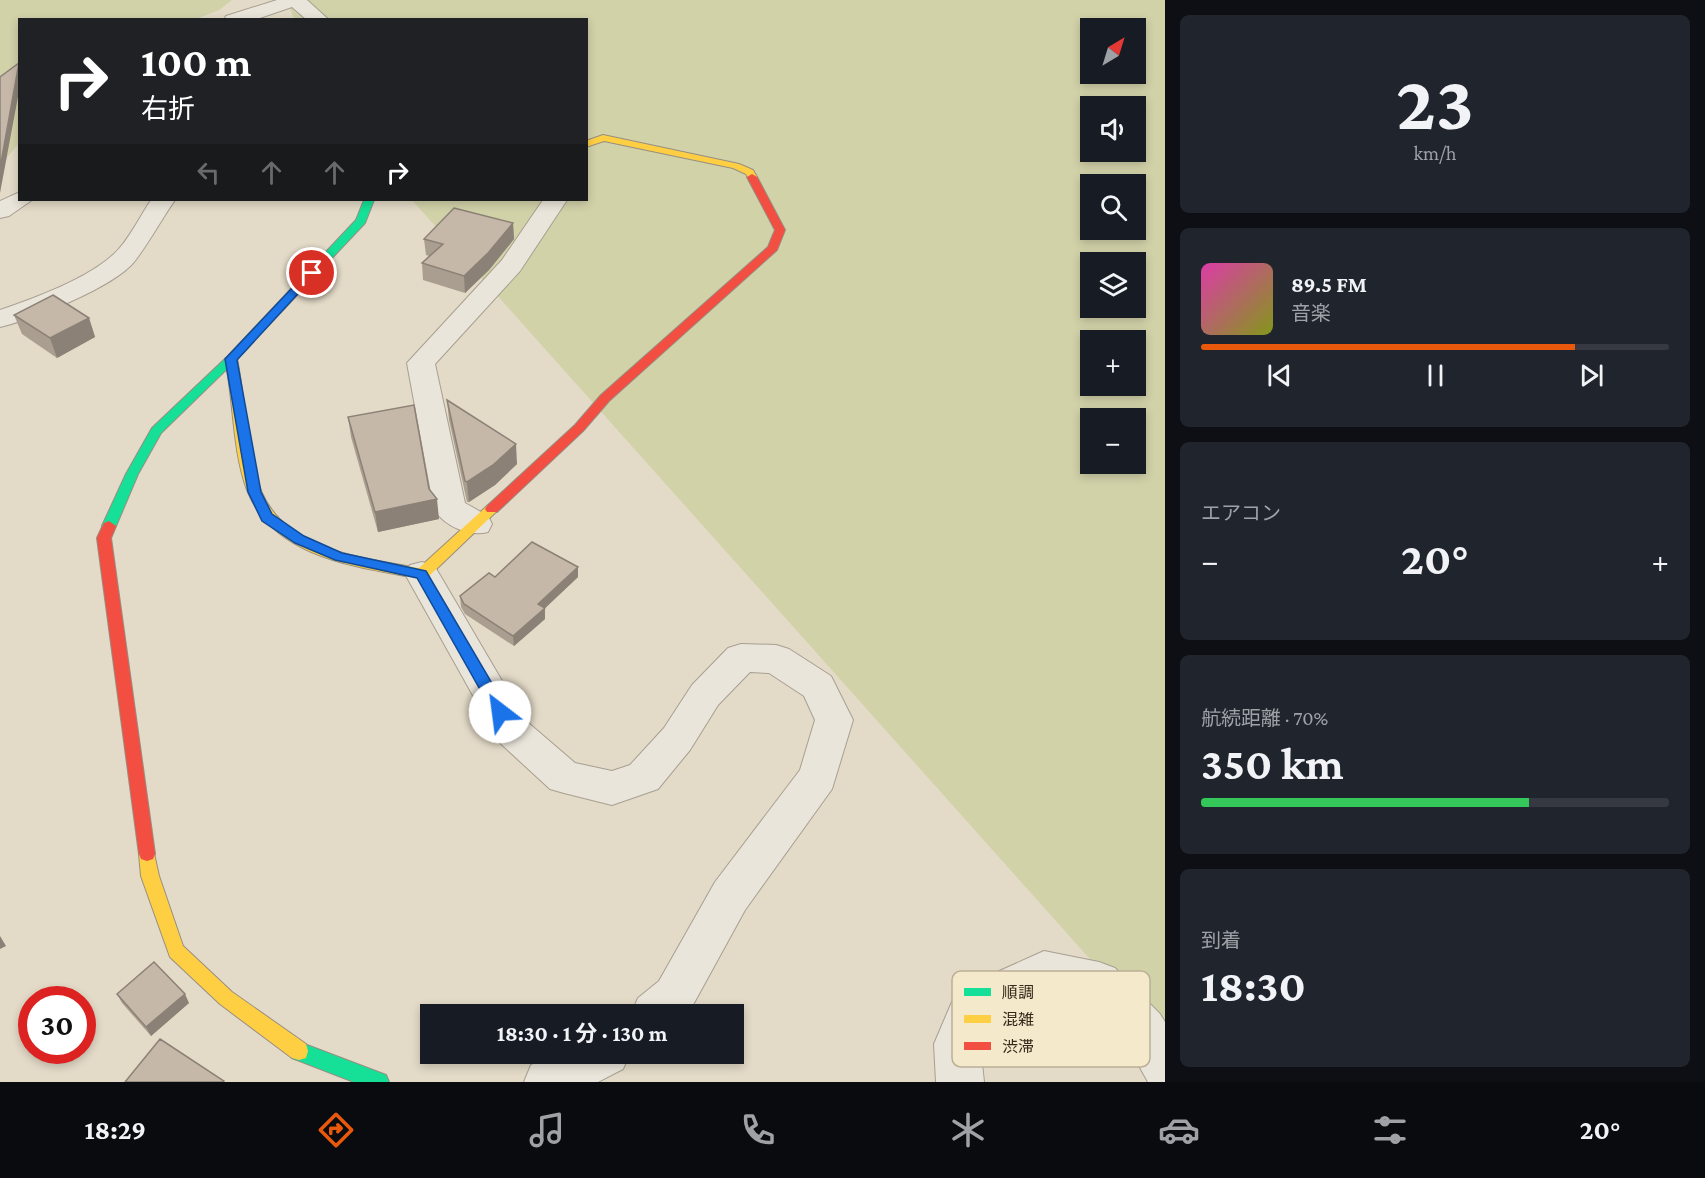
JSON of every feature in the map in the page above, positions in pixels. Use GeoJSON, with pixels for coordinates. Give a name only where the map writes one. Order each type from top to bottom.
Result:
{"type":"FeatureCollection","features":[{"type":"Feature","properties":{"kind":"street"},"geometry":{"type":"LineString","coordinates":[[238,18],[296,0],[318,18]]}},
{"type":"Feature","properties":{"kind":"street"},"geometry":{"type":"LineString","coordinates":[[422,574],[579,428],[605,398],[773,248],[780,230],[750,172],[736,166],[603,138],[588,143]]}},
{"type":"Feature","properties":{"kind":"street"},"geometry":{"type":"LineString","coordinates":[[0,211],[18,200]]}},
{"type":"Feature","properties":{"kind":"street"},"geometry":{"type":"LineString","coordinates":[[0,319],[47,303],[86,283],[123,259],[162,201]]}},
{"type":"Feature","properties":{"kind":"street"},"geometry":{"type":"LineString","coordinates":[[369,201],[361,221],[231,359],[156,431],[132,474],[104,538],[150,876],[176,951],[226,998],[298,1051],[379,1082]]}},
{"type":"Feature","properties":{"kind":"street"},"geometry":{"type":"LineString","coordinates":[[476,524],[450,509],[421,363],[501,279],[537,234],[554,201]]}},
{"type":"Feature","properties":{"kind":"street"},"geometry":{"type":"LineString","coordinates":[[231,359],[255,492],[266,517],[300,540],[339,557],[422,574],[512,731],[564,777],[612,788],[644,777],[677,739],[705,694],[741,658],[776,659],[818,686],[834,720],[818,777],[730,896],[675,996],[666,1004]]}},
{"type":"Feature","properties":{"kind":"street"},"geometry":{"type":"LineString","coordinates":[[1150,1041],[1165,1067]]}},
{"type":"Feature","properties":{"kind":"street"},"geometry":{"type":"LineString","coordinates":[[548,1082],[585,1064]]}},
{"type":"Feature","properties":{"kind":"street"},"geometry":{"type":"LineString","coordinates":[[959,1067],[960,1082]]}},
{"type":"Feature","properties":{"kind":"green space"},"geometry":{"type":"Polygon","coordinates":[[[0,0],[232,0],[219,10],[199,18],[18,18],[18,144],[0,166],[0,0]]]}},
{"type":"Feature","properties":{"kind":"green space"},"geometry":{"type":"Polygon","coordinates":[[[287,0],[1165,0],[1165,1043],[1150,1026],[1150,971],[1101,971],[413,201],[588,201],[588,18],[294,18],[287,0]]]}},
{"type":"Feature","properties":{"kind":"building"},"geometry":{"type":"Polygon","coordinates":[[[18,64],[0,168],[0,77],[18,64]]]}},
{"type":"Feature","properties":{"kind":"building"},"geometry":{"type":"Polygon","coordinates":[[[454,208],[513,223],[488,253],[464,276],[422,263],[443,244],[424,239],[454,208]]]}},
{"type":"Feature","properties":{"kind":"building"},"geometry":{"type":"Polygon","coordinates":[[[53,295],[89,318],[50,338],[14,315],[53,295]]]}},
{"type":"Feature","properties":{"kind":"building"},"geometry":{"type":"Polygon","coordinates":[[[447,400],[516,444],[493,465],[467,482],[465,481],[447,400]]]}},
{"type":"Feature","properties":{"kind":"building"},"geometry":{"type":"Polygon","coordinates":[[[414,405],[429,489],[437,499],[375,512],[348,417],[414,405]]]}},
{"type":"Feature","properties":{"kind":"building"},"geometry":{"type":"Polygon","coordinates":[[[532,542],[578,567],[538,604],[545,608],[513,636],[464,604],[460,596],[489,573],[495,577],[532,542]]]}},
{"type":"Feature","properties":{"kind":"building"},"geometry":{"type":"Polygon","coordinates":[[[154,962],[185,994],[146,1027],[117,994],[154,962]]]}},
{"type":"Feature","properties":{"kind":"building"},"geometry":{"type":"Polygon","coordinates":[[[160,1039],[224,1081],[125,1082],[160,1039]]]}},
{"type":"Feature","properties":{"kind":"traffic: fast"},"geometry":{"type":"LineString","coordinates":[[109,526],[132,474],[156,431],[231,359],[361,221],[369,201]]}},
{"type":"Feature","properties":{"kind":"traffic: fast"},"geometry":{"type":"LineString","coordinates":[[299,1051],[379,1082]]}},
{"type":"Feature","properties":{"kind":"traffic: slow"},"geometry":{"type":"LineString","coordinates":[[588,143],[603,138],[736,166],[750,172],[752,177]]}},
{"type":"Feature","properties":{"kind":"traffic: slow"},"geometry":{"type":"LineString","coordinates":[[231,359],[243,442],[254,490],[265,512],[281,529],[302,542],[350,559],[422,574],[492,509]]}},
{"type":"Feature","properties":{"kind":"traffic: slow"},"geometry":{"type":"LineString","coordinates":[[147,854],[150,876],[176,951],[226,998],[299,1051]]}},
{"type":"Feature","properties":{"kind":"traffic: jam"},"geometry":{"type":"LineString","coordinates":[[492,509],[579,428],[605,398],[773,248],[780,230],[752,177]]}},
{"type":"Feature","properties":{"kind":"traffic: jam"},"geometry":{"type":"LineString","coordinates":[[109,526],[104,538],[147,854]]}},
{"type":"Feature","properties":{"kind":"route"},"geometry":{"type":"LineString","coordinates":[[312,273],[231,359],[255,492],[266,517],[300,540],[339,557],[422,574],[500,712]]}}]}
